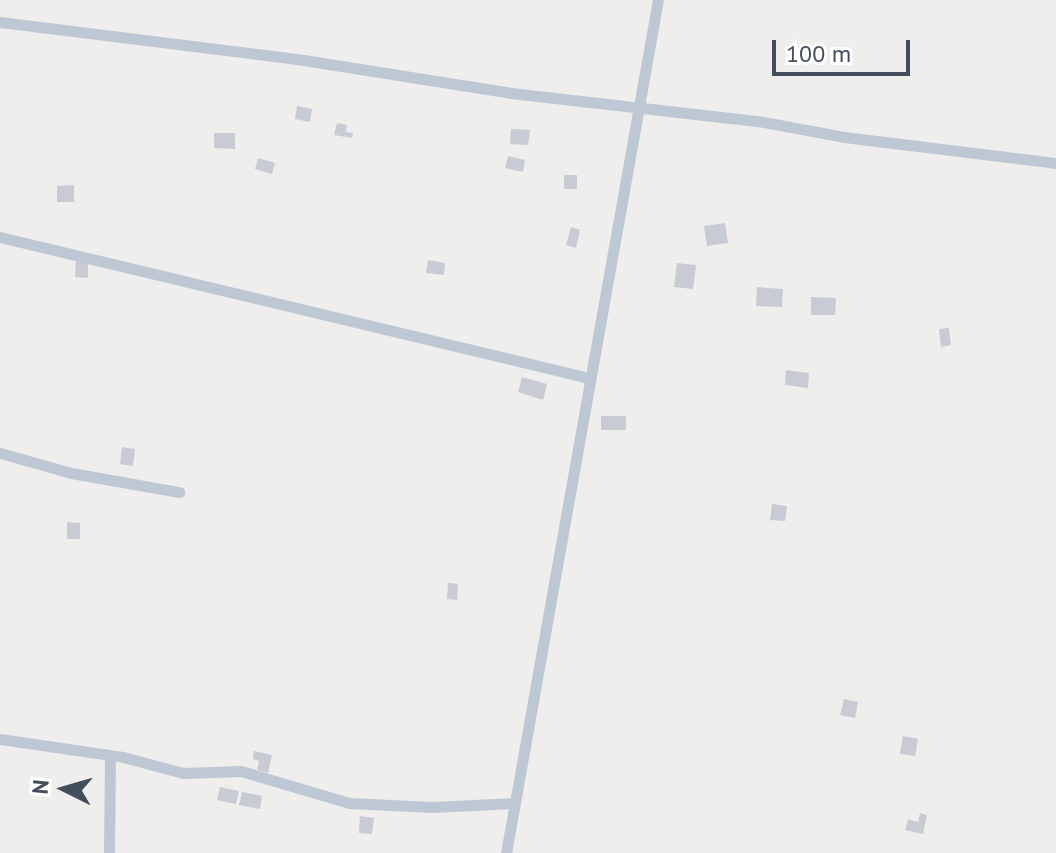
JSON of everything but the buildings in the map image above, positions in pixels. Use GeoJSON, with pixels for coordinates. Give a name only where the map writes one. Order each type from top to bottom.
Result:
{"type":"FeatureCollection","features":[{"type":"Feature","properties":{"kind":"street"},"geometry":{"type":"LineString","coordinates":[[506,853],[658,0]]}},
{"type":"Feature","properties":{"kind":"street"},"geometry":{"type":"LineString","coordinates":[[0,22],[297,59],[640,110],[758,121],[844,137],[1056,163]]}},
{"type":"Feature","properties":{"kind":"street"},"geometry":{"type":"LineString","coordinates":[[0,237],[589,378]]}},
{"type":"Feature","properties":{"kind":"street"},"geometry":{"type":"LineString","coordinates":[[0,453],[71,473],[179,492]]}},
{"type":"Feature","properties":{"kind":"street"},"geometry":{"type":"LineString","coordinates":[[0,739],[194,774],[241,771],[349,803],[432,807],[513,803]]}},
{"type":"Feature","properties":{"kind":"street"},"geometry":{"type":"LineString","coordinates":[[109,853],[110,757]]}}]}
